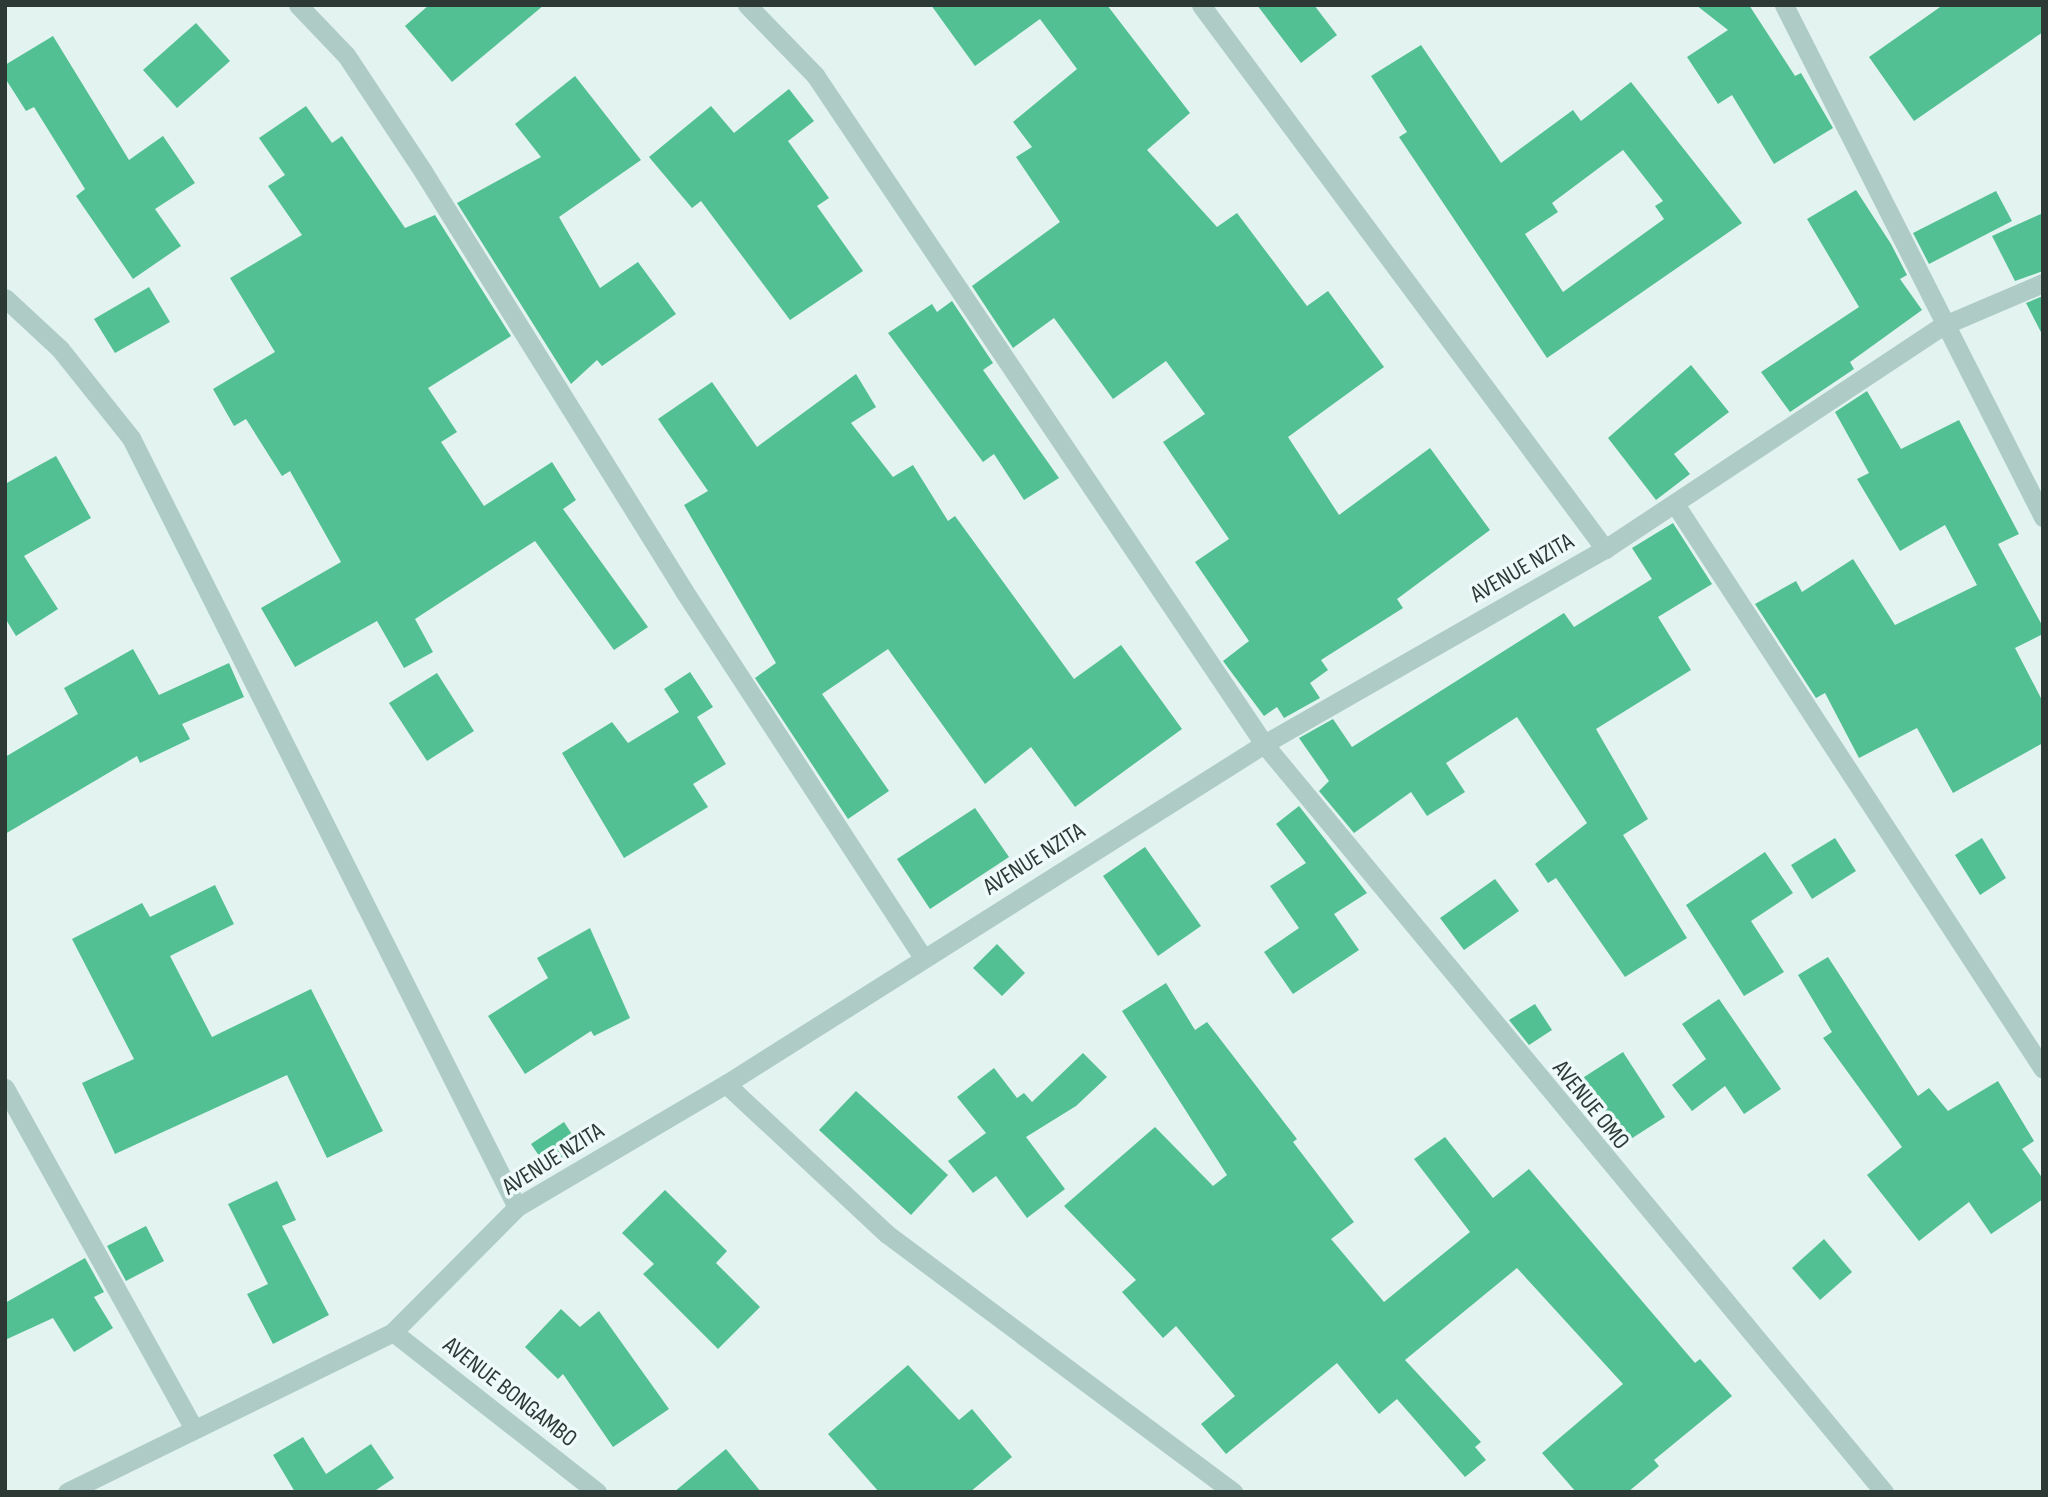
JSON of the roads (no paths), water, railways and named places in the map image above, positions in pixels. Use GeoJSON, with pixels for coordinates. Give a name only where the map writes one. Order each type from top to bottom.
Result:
{"type":"FeatureCollection","features":[{"type":"Feature","properties":{"kind":"street"},"geometry":{"type":"LineString","coordinates":[[298,5],[346,55],[425,173],[684,591],[923,958]]}},
{"type":"Feature","properties":{"kind":"street","name":"AVENUE OMO"},"geometry":{"type":"LineString","coordinates":[[747,5],[815,75],[1264,744],[1884,1492]]}},
{"type":"Feature","properties":{"kind":"street"},"geometry":{"type":"LineString","coordinates":[[1201,5],[1605,549]]}},
{"type":"Feature","properties":{"kind":"street"},"geometry":{"type":"LineString","coordinates":[[1784,5],[1817,61],[1942,326],[2043,517]]}},
{"type":"Feature","properties":{"kind":"street","name":"AVENUE NZITA"},"geometry":{"type":"LineString","coordinates":[[67,1492],[393,1332],[517,1207],[726,1084],[1264,744],[1605,549],[1942,326],[2043,283]]}},
{"type":"Feature","properties":{"kind":"street"},"geometry":{"type":"LineString","coordinates":[[5,298],[60,349],[131,438],[517,1207]]}},
{"type":"Feature","properties":{"kind":"street"},"geometry":{"type":"LineString","coordinates":[[1675,504],[2043,1069]]}},
{"type":"Feature","properties":{"kind":"street"},"geometry":{"type":"LineString","coordinates":[[726,1084],[887,1234],[1233,1492]]}},
{"type":"Feature","properties":{"kind":"street"},"geometry":{"type":"LineString","coordinates":[[5,1088],[194,1429]]}},
{"type":"Feature","properties":{"kind":"street","name":"AVENUE BONGAMBO"},"geometry":{"type":"LineString","coordinates":[[393,1332],[597,1492]]}}]}
